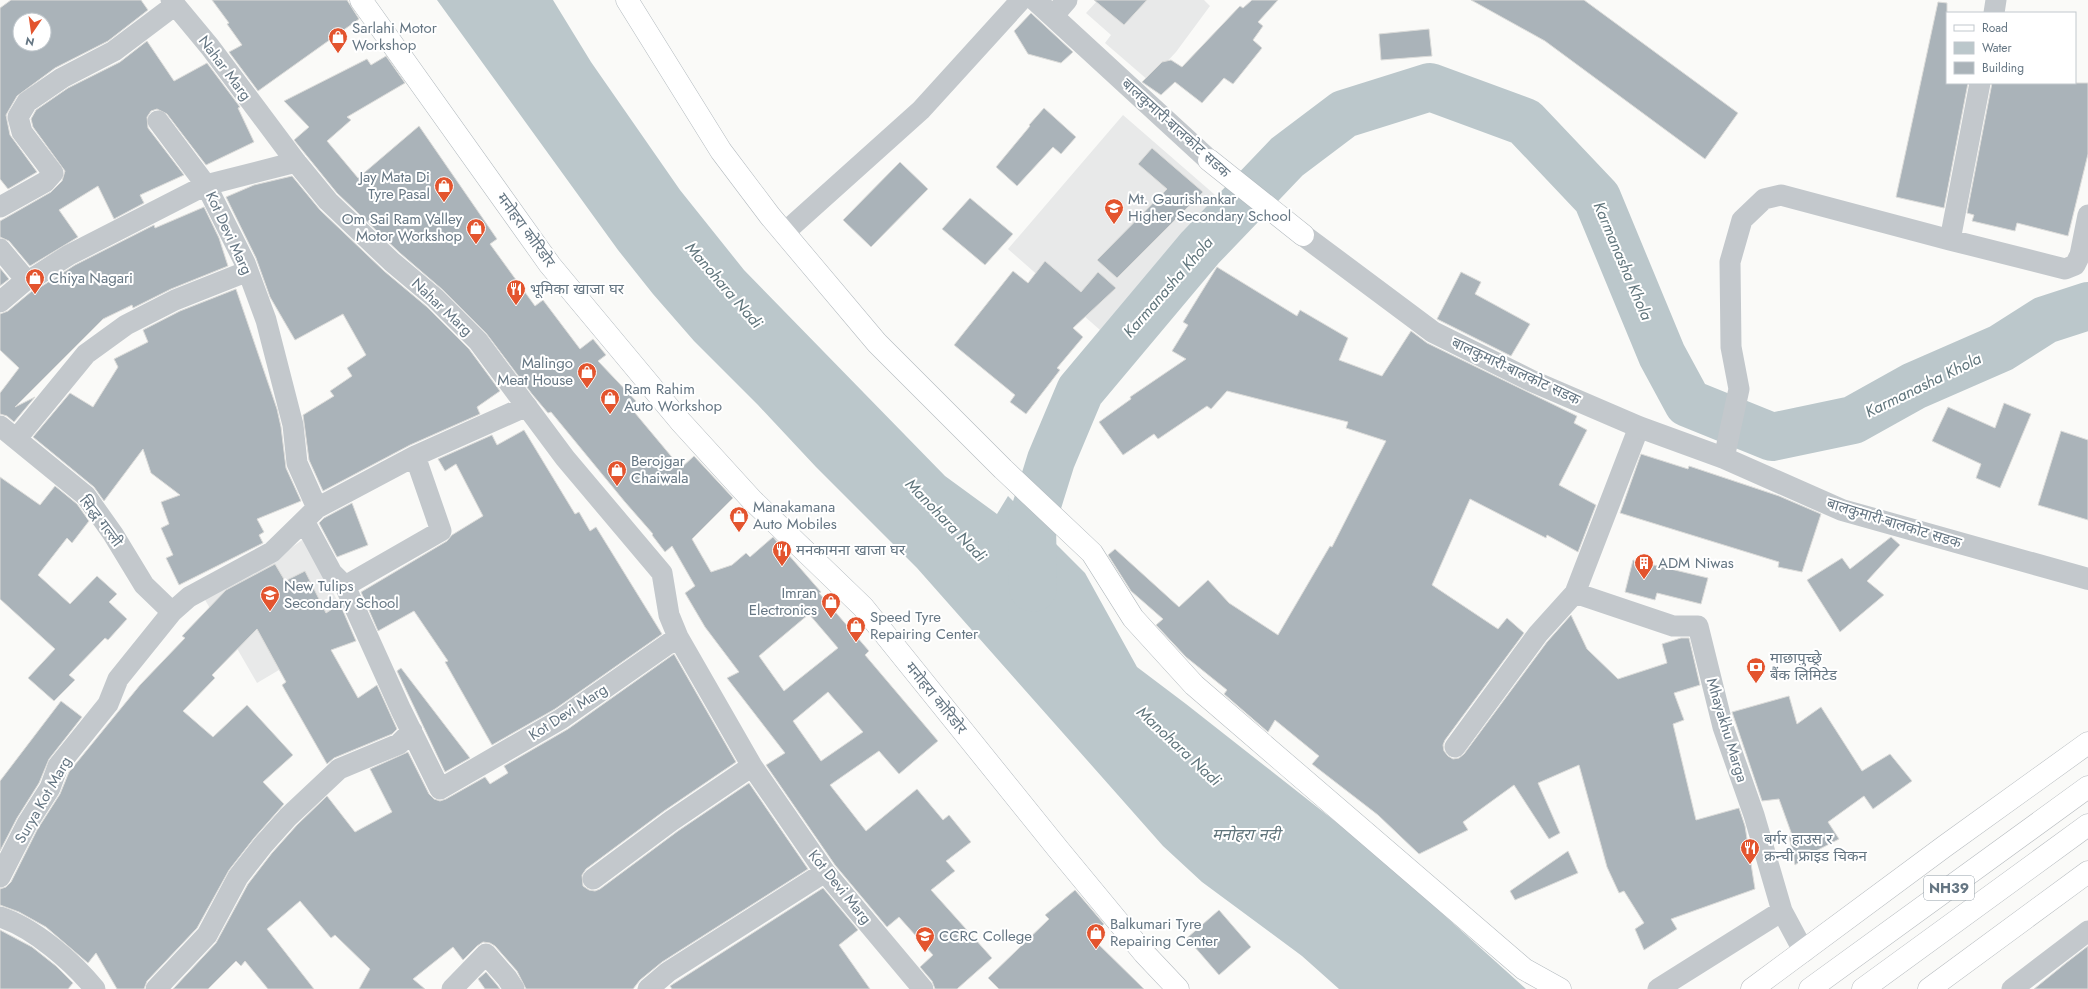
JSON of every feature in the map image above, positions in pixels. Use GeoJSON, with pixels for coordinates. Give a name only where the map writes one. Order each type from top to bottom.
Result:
{"type":"FeatureCollection","features":[{"type":"Feature","properties":{"kind":"main road","name":"मनोहरा कोरिडोर"},"geometry":{"type":"LineString","coordinates":[[361,0],[550,265],[680,421],[752,500],[863,608],[1058,849],[1144,953],[1178,989]]}},
{"type":"Feature","properties":{"kind":"main road"},"geometry":{"type":"LineString","coordinates":[[627,0],[721,151],[784,233],[877,343],[1004,469],[1092,553],[1133,618],[1194,685],[1524,969],[1560,989]]}},
{"type":"Feature","properties":{"kind":"main road","name":"बालकुमारी-बालकोट सडक"},"geometry":{"type":"LineString","coordinates":[[1209,160],[1303,235]]}},
{"type":"Feature","properties":{"kind":"main road"},"geometry":{"type":"LineString","coordinates":[[1752,989],[1804,952],[1945,846],[2088,743]]}},
{"type":"Feature","properties":{"kind":"main road","name":"NH39"},"geometry":{"type":"LineString","coordinates":[[1810,989],[2088,787]]}},
{"type":"Feature","properties":{"kind":"main road","name":"NH39"},"geometry":{"type":"LineString","coordinates":[[1863,989],[2088,825]]}},
{"type":"Feature","properties":{"kind":"main road"},"geometry":{"type":"LineString","coordinates":[[1929,989],[2088,872]]}},
{"type":"Feature","properties":{"kind":"street"},"geometry":{"type":"LineString","coordinates":[[784,233],[921,110],[1022,0]]}},
{"type":"Feature","properties":{"kind":"street","name":"बालकुमारी-बालकोट सडक"},"geometry":{"type":"LineString","coordinates":[[1035,0],[1060,8],[1209,160]]}},
{"type":"Feature","properties":{"kind":"street"},"geometry":{"type":"LineString","coordinates":[[1994,12],[1996,0]]}},
{"type":"Feature","properties":{"kind":"street"},"geometry":{"type":"LineString","coordinates":[[0,207],[45,182],[52,173],[22,132],[18,117],[27,102],[62,78],[114,52],[173,2]]}},
{"type":"Feature","properties":{"kind":"street","name":"Nahar Marg"},"geometry":{"type":"LineString","coordinates":[[173,2],[210,47],[296,162],[328,202],[392,262],[435,298],[478,341],[585,482],[662,574],[669,615],[678,637]]}},
{"type":"Feature","properties":{"kind":"street"},"geometry":{"type":"LineString","coordinates":[[1950,240],[1980,84]]}},
{"type":"Feature","properties":{"kind":"street"},"geometry":{"type":"LineString","coordinates":[[158,121],[206,185],[296,162]]}},
{"type":"Feature","properties":{"kind":"street","name":"Kot Devi Marg"},"geometry":{"type":"LineString","coordinates":[[0,302],[26,280],[33,278],[69,255],[206,185],[248,270],[266,320],[291,417],[297,463],[310,514],[332,573],[345,586],[440,789],[561,718],[678,637],[752,766],[825,872],[923,989]]}},
{"type":"Feature","properties":{"kind":"street"},"geometry":{"type":"LineString","coordinates":[[1724,458],[1739,389],[1731,347],[1730,262],[1742,220],[1764,199],[1782,195],[2065,269],[2074,265],[2080,255],[2088,215]]}},
{"type":"Feature","properties":{"kind":"street","name":"बालकुमारी-बालकोट सडक"},"geometry":{"type":"LineString","coordinates":[[1303,235],[1433,332],[1532,381],[1639,427],[1724,458],[1842,510],[2088,579]]}},
{"type":"Feature","properties":{"kind":"street"},"geometry":{"type":"LineString","coordinates":[[0,249],[26,280]]}},
{"type":"Feature","properties":{"kind":"street"},"geometry":{"type":"LineString","coordinates":[[17,438],[86,354],[126,326],[161,307],[248,270]]}},
{"type":"Feature","properties":{"kind":"street","name":"Surya Kot Marg"},"geometry":{"type":"LineString","coordinates":[[0,877],[27,824],[50,788],[58,766],[108,704],[118,679],[172,612],[189,597],[272,552],[310,514],[415,456],[527,406]]}},
{"type":"Feature","properties":{"kind":"street","name":"सिद्ध गल्ली"},"geometry":{"type":"LineString","coordinates":[[0,426],[17,438],[45,464],[86,496],[113,534],[144,585],[172,612]]}},
{"type":"Feature","properties":{"kind":"street"},"geometry":{"type":"LineString","coordinates":[[1455,747],[1538,634],[1575,593],[1639,427]]}},
{"type":"Feature","properties":{"kind":"street"},"geometry":{"type":"LineString","coordinates":[[345,586],[441,531],[415,456]]}},
{"type":"Feature","properties":{"kind":"street","name":"Mhayakhu Marga"},"geometry":{"type":"LineString","coordinates":[[1575,593],[1673,626],[1698,626],[1723,727],[1754,815],[1782,911],[1804,952]]}},
{"type":"Feature","properties":{"kind":"street"},"geometry":{"type":"LineString","coordinates":[[156,989],[206,935],[238,877],[263,845],[288,817],[339,770],[399,744],[412,731]]}},
{"type":"Feature","properties":{"kind":"street"},"geometry":{"type":"LineString","coordinates":[[593,879],[671,821],[752,766]]}},
{"type":"Feature","properties":{"kind":"street"},"geometry":{"type":"LineString","coordinates":[[648,989],[668,972],[825,872]]}},
{"type":"Feature","properties":{"kind":"street"},"geometry":{"type":"LineString","coordinates":[[1658,989],[1782,911]]}},
{"type":"Feature","properties":{"kind":"street"},"geometry":{"type":"LineString","coordinates":[[0,917],[38,937],[84,975],[95,989]]}},
{"type":"Feature","properties":{"kind":"street"},"geometry":{"type":"LineString","coordinates":[[2012,989],[2088,931]]}},
{"type":"Feature","properties":{"kind":"street"},"geometry":{"type":"LineString","coordinates":[[452,989],[486,954],[507,978],[514,989]]}},
{"type":"Feature","properties":{"kind":"shaded area"},"geometry":{"type":"Polygon","coordinates":[[[1098,0],[1204,0],[1210,6],[1176,52],[1149,81],[1105,43],[1111,35],[1086,13],[1098,0]]]}},
{"type":"Feature","properties":{"kind":"shaded area","name":"Mt. Gaurishankar Higher Secondary School"},"geometry":{"type":"Polygon","coordinates":[[[1123,115],[1222,201],[1100,330],[1008,249],[1123,115]]]}},
{"type":"Feature","properties":{"kind":"shaded area","name":"New Tulips Secondary School"},"geometry":{"type":"Polygon","coordinates":[[[305,538],[340,606],[328,641],[257,683],[235,645],[218,622],[201,593],[288,550],[305,538]]]}},
{"type":"Feature","properties":{"kind":"water","name":"मनोहरा नदी"},"geometry":{"type":"Polygon","coordinates":[[[437,0],[553,0],[591,62],[680,190],[744,270],[945,476],[997,514],[1008,496],[1085,573],[1137,667],[1373,851],[1526,989],[1339,989],[1302,956],[1202,882],[1163,846],[917,568],[816,467],[758,405],[694,341],[653,294],[618,250],[437,0]]]}},
{"type":"Feature","properties":{"kind":"building"},"geometry":{"type":"Polygon","coordinates":[[[11,0],[141,0],[148,10],[108,41],[55,68],[17,96],[6,115],[10,135],[37,172],[8,189],[0,179],[0,8],[11,0]]]}},
{"type":"Feature","properties":{"kind":"building"},"geometry":{"type":"Polygon","coordinates":[[[212,0],[347,0],[359,19],[258,91],[229,52],[242,45],[227,24],[229,23],[212,0]]]}},
{"type":"Feature","properties":{"kind":"building"},"geometry":{"type":"Polygon","coordinates":[[[1094,0],[1147,0],[1124,25],[1094,0]]]}},
{"type":"Feature","properties":{"kind":"building"},"geometry":{"type":"Polygon","coordinates":[[[1252,0],[1278,0],[1258,22],[1263,26],[1253,40],[1262,48],[1233,84],[1224,78],[1202,103],[1175,82],[1161,95],[1142,82],[1162,62],[1171,60],[1182,67],[1240,6],[1243,8],[1252,0]]]}},
{"type":"Feature","properties":{"kind":"building"},"geometry":{"type":"Polygon","coordinates":[[[1471,0],[1584,0],[1738,113],[1705,159],[1545,41],[1471,0]]]}},
{"type":"Feature","properties":{"kind":"building"},"geometry":{"type":"Polygon","coordinates":[[[1938,2],[1947,3],[1946,84],[1968,84],[1944,208],[1896,197],[1938,2]]]}},
{"type":"Feature","properties":{"kind":"building"},"geometry":{"type":"Polygon","coordinates":[[[1031,13],[1073,52],[1061,63],[1028,54],[1014,31],[1031,13]]]}},
{"type":"Feature","properties":{"kind":"building"},"geometry":{"type":"Polygon","coordinates":[[[1429,29],[1432,56],[1381,60],[1379,34],[1429,29]]]}},
{"type":"Feature","properties":{"kind":"building"},"geometry":{"type":"Polygon","coordinates":[[[147,41],[174,81],[207,63],[240,107],[238,108],[254,142],[206,165],[167,114],[157,109],[151,111],[147,117],[148,128],[184,175],[140,195],[144,203],[114,219],[98,186],[59,210],[78,237],[30,266],[9,241],[0,237],[0,221],[51,192],[62,181],[65,171],[33,127],[31,119],[36,110],[68,88],[120,62],[147,41]]]}},
{"type":"Feature","properties":{"kind":"building"},"geometry":{"type":"Polygon","coordinates":[[[386,56],[405,83],[347,117],[351,120],[327,141],[358,178],[419,126],[497,239],[490,244],[535,306],[543,300],[580,349],[593,339],[606,355],[598,361],[636,401],[630,407],[681,468],[694,456],[733,498],[692,539],[711,572],[732,565],[746,553],[750,557],[773,537],[821,592],[819,593],[869,651],[865,655],[938,741],[899,774],[879,751],[830,785],[866,831],[917,789],[943,820],[949,815],[971,842],[946,861],[955,871],[931,890],[992,958],[957,989],[935,989],[932,981],[920,967],[933,955],[899,917],[887,927],[835,865],[766,765],[785,753],[727,678],[739,672],[705,627],[685,593],[695,586],[672,546],[665,552],[652,535],[653,534],[551,412],[548,413],[532,394],[486,333],[443,290],[400,253],[337,193],[294,140],[309,127],[284,101],[367,59],[371,65],[386,56]],[[809,614],[759,656],[784,691],[838,648],[809,614]],[[828,692],[793,721],[821,761],[863,732],[828,692]]]}},
{"type":"Feature","properties":{"kind":"building"},"geometry":{"type":"Polygon","coordinates":[[[2088,83],[2088,154],[2068,236],[2017,223],[2015,231],[1972,221],[1974,215],[1967,213],[1992,84],[2088,83]]]}},
{"type":"Feature","properties":{"kind":"building"},"geometry":{"type":"Polygon","coordinates":[[[1044,108],[1076,137],[1061,154],[1053,147],[1017,186],[996,167],[1044,108]]]}},
{"type":"Feature","properties":{"kind":"building"},"geometry":{"type":"Polygon","coordinates":[[[1152,148],[1203,192],[1117,278],[1097,260],[1167,189],[1138,164],[1152,148]]]}},
{"type":"Feature","properties":{"kind":"building"},"geometry":{"type":"Polygon","coordinates":[[[900,162],[928,189],[871,247],[843,220],[900,162]]]}},
{"type":"Feature","properties":{"kind":"building"},"geometry":{"type":"Polygon","coordinates":[[[292,176],[320,210],[384,271],[427,307],[469,349],[500,391],[477,407],[480,414],[410,445],[323,491],[309,460],[303,415],[334,396],[330,391],[352,376],[347,368],[366,355],[343,314],[295,340],[270,297],[256,258],[226,197],[254,185],[292,176]]]}},
{"type":"Feature","properties":{"kind":"building"},"geometry":{"type":"Polygon","coordinates":[[[970,198],[1013,234],[985,265],[942,229],[970,198]]]}},
{"type":"Feature","properties":{"kind":"building"},"geometry":{"type":"Polygon","coordinates":[[[204,207],[219,238],[228,266],[171,289],[133,308],[132,305],[103,319],[15,407],[35,397],[14,422],[7,416],[0,414],[0,393],[19,368],[0,350],[0,314],[8,311],[32,291],[75,265],[154,225],[155,228],[204,207]]]}},
{"type":"Feature","properties":{"kind":"building"},"geometry":{"type":"Polygon","coordinates":[[[1045,261],[1081,292],[1098,272],[1116,288],[1073,328],[1083,337],[1057,368],[1060,370],[1026,414],[1010,402],[1015,395],[954,345],[1013,271],[1028,283],[1045,261]]]}},
{"type":"Feature","properties":{"kind":"building"},"geometry":{"type":"Polygon","coordinates":[[[1217,267],[1297,316],[1300,310],[1348,338],[1339,360],[1382,376],[1411,331],[1427,343],[1577,416],[1574,423],[1587,430],[1559,485],[1596,505],[1578,552],[1547,535],[1546,538],[1470,499],[1432,585],[1498,629],[1507,618],[1524,633],[1445,740],[1443,745],[1444,751],[1453,759],[1459,758],[1464,754],[1547,642],[1571,615],[1587,649],[1618,679],[1667,663],[1662,644],[1681,638],[1689,638],[1700,685],[1674,693],[1684,720],[1673,724],[1696,820],[1739,808],[1745,826],[1755,889],[1671,919],[1677,929],[1644,950],[1635,929],[1644,923],[1624,891],[1619,893],[1607,867],[1579,765],[1538,783],[1560,833],[1549,839],[1514,785],[1463,822],[1468,830],[1419,854],[1378,815],[1312,764],[1319,756],[1275,720],[1268,732],[1224,694],[1227,690],[1186,657],[1156,625],[1163,619],[1131,591],[1108,555],[1115,549],[1179,607],[1208,580],[1229,603],[1278,635],[1330,546],[1332,547],[1386,441],[1346,428],[1348,422],[1227,391],[1211,409],[1207,406],[1158,439],[1154,434],[1123,455],[1099,422],[1131,399],[1130,397],[1186,359],[1172,351],[1188,325],[1183,322],[1217,267]]]}},
{"type":"Feature","properties":{"kind":"building"},"geometry":{"type":"Polygon","coordinates":[[[0,268],[9,279],[0,286],[0,268]]]}},
{"type":"Feature","properties":{"kind":"building"},"geometry":{"type":"Polygon","coordinates":[[[1461,272],[1481,282],[1475,294],[1530,324],[1511,356],[1437,319],[1461,272]]]}},
{"type":"Feature","properties":{"kind":"building"},"geometry":{"type":"Polygon","coordinates":[[[236,289],[277,409],[281,427],[286,468],[301,501],[257,519],[264,532],[259,535],[263,543],[179,585],[166,558],[173,555],[161,528],[169,524],[161,502],[180,495],[151,473],[143,449],[104,501],[94,487],[33,437],[70,393],[93,407],[118,367],[114,359],[148,342],[143,330],[180,311],[236,289]]]}},
{"type":"Feature","properties":{"kind":"building"},"geometry":{"type":"Polygon","coordinates":[[[2004,403],[2031,414],[2000,488],[1976,478],[1981,464],[1932,441],[1948,407],[1995,428],[2004,403]]]}},
{"type":"Feature","properties":{"kind":"building"},"geometry":{"type":"Polygon","coordinates":[[[524,430],[575,514],[579,512],[590,531],[596,527],[662,634],[555,709],[492,745],[445,662],[448,661],[414,611],[378,631],[361,592],[447,541],[452,535],[483,516],[456,464],[445,471],[438,459],[492,435],[497,445],[524,430]]]}},
{"type":"Feature","properties":{"kind":"building"},"geometry":{"type":"Polygon","coordinates":[[[2061,431],[2088,440],[2088,520],[2038,505],[2061,431]]]}},
{"type":"Feature","properties":{"kind":"building"},"geometry":{"type":"Polygon","coordinates":[[[1641,454],[1688,469],[1689,466],[1779,496],[1821,514],[1802,572],[1778,567],[1779,562],[1620,513],[1641,454]]]}},
{"type":"Feature","properties":{"kind":"building"},"geometry":{"type":"Polygon","coordinates":[[[0,477],[40,505],[55,486],[77,504],[89,521],[72,543],[67,538],[38,575],[70,604],[97,576],[117,594],[109,602],[127,619],[108,640],[105,638],[69,675],[75,680],[54,701],[28,678],[55,649],[0,599],[0,477]]]}},
{"type":"Feature","properties":{"kind":"building"},"geometry":{"type":"Polygon","coordinates":[[[352,503],[368,545],[337,557],[319,523],[324,518],[352,503]]]}},
{"type":"Feature","properties":{"kind":"building"},"geometry":{"type":"Polygon","coordinates":[[[1891,537],[1900,545],[1867,581],[1884,595],[1840,632],[1807,580],[1842,558],[1850,569],[1891,537]]]}},
{"type":"Feature","properties":{"kind":"building"},"geometry":{"type":"Polygon","coordinates":[[[1633,560],[1708,578],[1701,604],[1657,593],[1655,600],[1625,592],[1633,560]]]}},
{"type":"Feature","properties":{"kind":"building"},"geometry":{"type":"Polygon","coordinates":[[[275,564],[285,581],[305,571],[326,613],[340,604],[356,641],[331,650],[358,698],[377,685],[397,729],[392,734],[334,758],[327,764],[282,685],[286,682],[257,629],[212,675],[215,678],[183,711],[213,737],[247,705],[293,755],[263,782],[284,804],[254,838],[229,870],[197,928],[147,981],[144,989],[117,989],[96,953],[88,963],[46,927],[19,912],[0,905],[0,889],[6,887],[11,882],[37,830],[60,794],[69,772],[140,685],[185,638],[182,636],[226,590],[275,564]]]}},
{"type":"Feature","properties":{"kind":"building"},"geometry":{"type":"Polygon","coordinates":[[[674,654],[736,762],[664,811],[586,869],[582,875],[583,886],[589,890],[595,891],[600,889],[678,831],[749,783],[808,869],[662,962],[640,980],[633,989],[526,989],[517,971],[495,946],[490,943],[483,942],[463,960],[453,947],[413,979],[425,989],[359,989],[370,969],[335,935],[331,938],[300,901],[267,929],[314,989],[268,989],[245,961],[241,966],[236,961],[208,989],[173,989],[216,943],[248,884],[272,853],[297,825],[327,796],[355,832],[392,812],[370,769],[408,752],[429,794],[434,799],[440,801],[446,799],[485,777],[490,784],[508,773],[504,766],[568,729],[674,654]]]}},
{"type":"Feature","properties":{"kind":"building"},"geometry":{"type":"Polygon","coordinates":[[[401,668],[470,758],[445,772],[397,671],[401,668]]]}},
{"type":"Feature","properties":{"kind":"building"},"geometry":{"type":"Polygon","coordinates":[[[1789,696],[1797,724],[1821,707],[1862,771],[1890,754],[1912,781],[1873,809],[1864,796],[1828,822],[1839,839],[1812,853],[1795,865],[1789,836],[1792,835],[1779,799],[1762,801],[1732,712],[1789,696]]]}},
{"type":"Feature","properties":{"kind":"building"},"geometry":{"type":"Polygon","coordinates":[[[61,701],[82,717],[49,759],[39,783],[17,818],[0,851],[0,781],[61,701]]]}},
{"type":"Feature","properties":{"kind":"building"},"geometry":{"type":"Polygon","coordinates":[[[1568,851],[1578,873],[1515,900],[1510,891],[1568,851]]]}},
{"type":"Feature","properties":{"kind":"building"},"geometry":{"type":"Polygon","coordinates":[[[823,888],[858,930],[839,945],[870,989],[672,989],[670,986],[823,888]]]}},
{"type":"Feature","properties":{"kind":"building"},"geometry":{"type":"Polygon","coordinates":[[[1075,890],[1104,924],[1090,936],[1144,989],[999,989],[988,978],[1049,919],[1045,915],[1075,890]]]}},
{"type":"Feature","properties":{"kind":"building"},"geometry":{"type":"Polygon","coordinates":[[[1219,910],[1251,947],[1219,975],[1187,938],[1219,910]]]}},
{"type":"Feature","properties":{"kind":"building"},"geometry":{"type":"Polygon","coordinates":[[[0,930],[32,947],[56,966],[73,983],[68,989],[0,989],[0,930]]]}},
{"type":"Feature","properties":{"kind":"building"},"geometry":{"type":"Polygon","coordinates":[[[2088,946],[2088,989],[2034,989],[2066,963],[2088,946]]]}},
{"type":"Feature","properties":{"kind":"building"},"geometry":{"type":"Polygon","coordinates":[[[486,972],[500,989],[485,989],[478,979],[486,972]]]}},
{"type":"Feature","properties":{"kind":"waterway","name":"Karmanasha Khola"},"geometry":{"type":"LineString","coordinates":[[1033,588],[1032,521],[1051,460],[1080,391],[1200,248],[1287,157],[1344,114],[1430,87],[1525,122],[1597,198],[1662,355],[1688,403],[1772,437],[1853,420],[1914,386],[2001,348],[2045,320],[2088,306]]}},
{"type":"Feature","properties":{"kind":"place","name":"Sarlahi Motor Workshop"},"geometry":{"type":"Point","coordinates":[338,54]}},
{"type":"Feature","properties":{"kind":"place","name":"Jay Mata Di Tyre Pasal"},"geometry":{"type":"Point","coordinates":[444,203]}},
{"type":"Feature","properties":{"kind":"place","name":"Mt. Gaurishankar Higher Secondary School"},"geometry":{"type":"Point","coordinates":[1114,225]}},
{"type":"Feature","properties":{"kind":"place","name":"Om Sai Ram Valley Motor Workshop"},"geometry":{"type":"Point","coordinates":[476,245]}},
{"type":"Feature","properties":{"kind":"place","name":"Chiya Nagari"},"geometry":{"type":"Point","coordinates":[35,295]}},
{"type":"Feature","properties":{"kind":"place","name":"भूमिका खाजा घर"},"geometry":{"type":"Point","coordinates":[516,306]}},
{"type":"Feature","properties":{"kind":"place","name":"Malingo Meat House"},"geometry":{"type":"Point","coordinates":[587,389]}},
{"type":"Feature","properties":{"kind":"place","name":"Ram Rahim Auto Workshop"},"geometry":{"type":"Point","coordinates":[610,415]}},
{"type":"Feature","properties":{"kind":"place","name":"Berojgar Chaiwala"},"geometry":{"type":"Point","coordinates":[617,487]}},
{"type":"Feature","properties":{"kind":"place","name":"Manakamana Auto Mobiles"},"geometry":{"type":"Point","coordinates":[739,533]}},
{"type":"Feature","properties":{"kind":"place","name":"मनकामना खाजा घर"},"geometry":{"type":"Point","coordinates":[782,567]}},
{"type":"Feature","properties":{"kind":"place","name":"ADM Niwas"},"geometry":{"type":"Point","coordinates":[1644,580]}},
{"type":"Feature","properties":{"kind":"place","name":"New Tulips Secondary School"},"geometry":{"type":"Point","coordinates":[270,612]}},
{"type":"Feature","properties":{"kind":"place","name":"Imran Electronics"},"geometry":{"type":"Point","coordinates":[831,619]}},
{"type":"Feature","properties":{"kind":"place","name":"Speed Tyre Repairing Center"},"geometry":{"type":"Point","coordinates":[856,643]}},
{"type":"Feature","properties":{"kind":"place","name":"माछापुच्छ्रे बैंक लिमिटेड"},"geometry":{"type":"Point","coordinates":[1756,684]}},
{"type":"Feature","properties":{"kind":"place","name":"बर्गर हाउस र क्रन्ची फ्राइड चिकन"},"geometry":{"type":"Point","coordinates":[1750,865]}},
{"type":"Feature","properties":{"kind":"place","name":"Balkumari Tyre Repairing Center"},"geometry":{"type":"Point","coordinates":[1096,950]}},
{"type":"Feature","properties":{"kind":"place","name":"CCRC College"},"geometry":{"type":"Point","coordinates":[925,953]}},
{"type":"Feature","properties":{"kind":"water label","name":"Manohara Nadi"},"geometry":{"type":"Point","coordinates":[724,285]}},
{"type":"Feature","properties":{"kind":"water label","name":"Manohara Nadi"},"geometry":{"type":"Point","coordinates":[946,520]}},
{"type":"Feature","properties":{"kind":"water label","name":"Manohara Nadi"},"geometry":{"type":"Point","coordinates":[1179,746]}}]}
